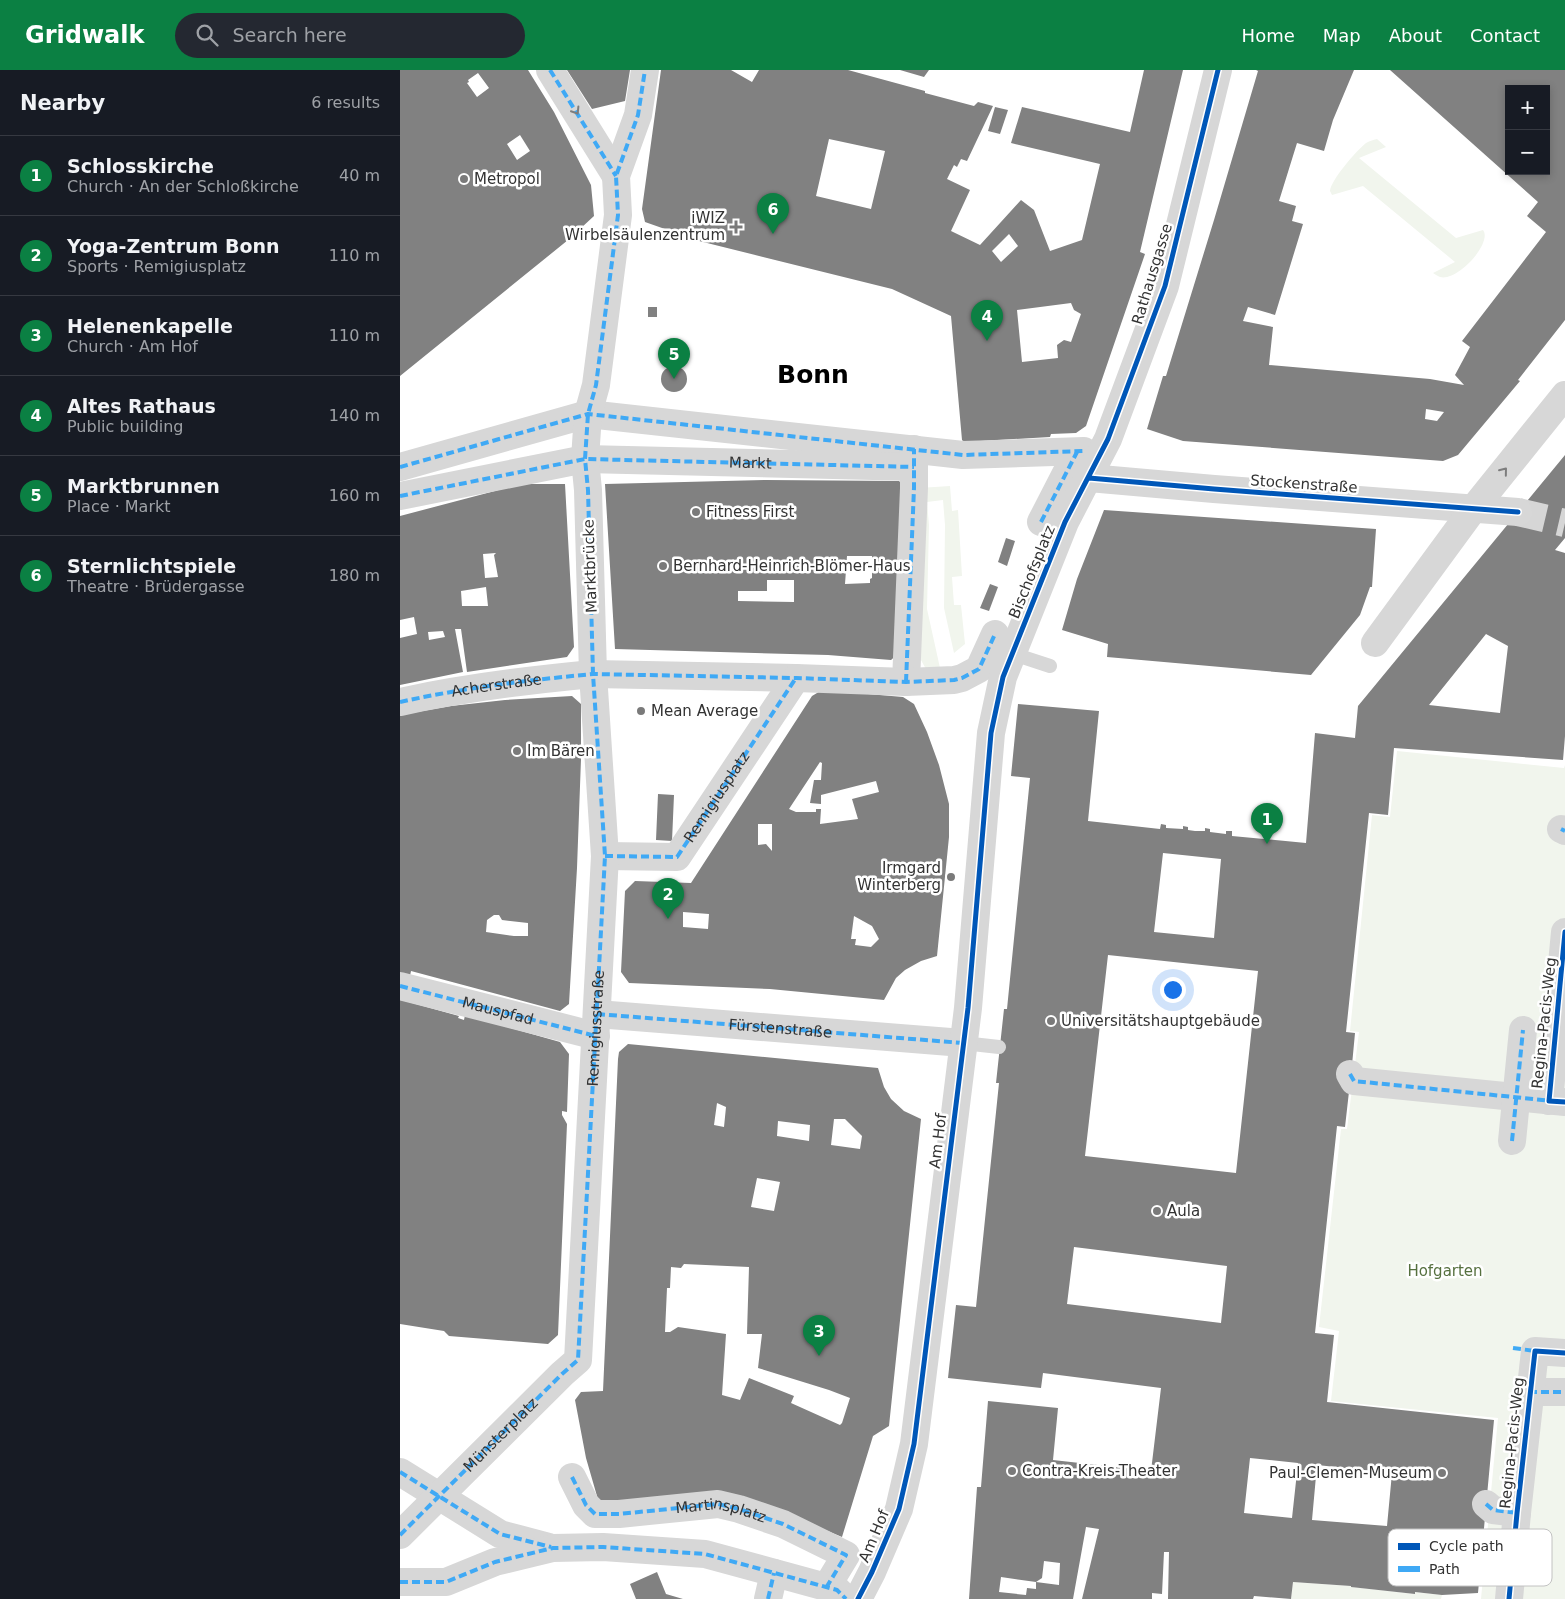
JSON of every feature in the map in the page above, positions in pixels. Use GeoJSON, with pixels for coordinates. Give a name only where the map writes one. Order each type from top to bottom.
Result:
{"type":"FeatureCollection","features":[{"type":"Feature","properties":{"kind":"street"},"geometry":{"type":"LineString","coordinates":[[550,70],[616,176]]}},
{"type":"Feature","properties":{"kind":"street"},"geometry":{"type":"LineString","coordinates":[[586,459],[588,414],[596,385],[618,215],[616,176],[638,115],[645,70]]}},
{"type":"Feature","properties":{"kind":"street","name":"Rathausgasse"},"geometry":{"type":"LineString","coordinates":[[1089,478],[1108,438],[1165,286],[1218,70]]}},
{"type":"Feature","properties":{"kind":"street"},"geometry":{"type":"LineString","coordinates":[[1375,643],[1474,508],[1565,395]]}},
{"type":"Feature","properties":{"kind":"street","name":"Markt"},"geometry":{"type":"LineString","coordinates":[[400,467],[588,414],[914,468]]}},
{"type":"Feature","properties":{"kind":"street","name":"Bischofsplatz"},"geometry":{"type":"LineString","coordinates":[[963,455],[1081,451],[1041,522]]}},
{"type":"Feature","properties":{"kind":"street","name":"Markt"},"geometry":{"type":"LineString","coordinates":[[400,496],[586,459],[914,468],[963,455]]}},
{"type":"Feature","properties":{"kind":"street","name":"Marktbrücke"},"geometry":{"type":"LineString","coordinates":[[586,459],[593,674]]}},
{"type":"Feature","properties":{"kind":"street"},"geometry":{"type":"LineString","coordinates":[[593,674],[906,682],[914,468]]}},
{"type":"Feature","properties":{"kind":"street","name":"Stockenstraße"},"geometry":{"type":"LineString","coordinates":[[1089,478],[1518,512]]}},
{"type":"Feature","properties":{"kind":"street","name":"Bischofsplatz"},"geometry":{"type":"LineString","coordinates":[[1008,666],[1065,522],[1089,478]]}},
{"type":"Feature","properties":{"kind":"street","name":"Bischofsplatz"},"geometry":{"type":"LineString","coordinates":[[906,682],[928,682],[962,678],[979,669],[994,634]]}},
{"type":"Feature","properties":{"kind":"street","name":"Am Hof"},"geometry":{"type":"LineString","coordinates":[[858,1599],[872,1572],[899,1509],[914,1444],[968,1008],[991,733],[1008,666]]}},
{"type":"Feature","properties":{"kind":"street","name":"Acherstraße"},"geometry":{"type":"LineString","coordinates":[[400,702],[426,696],[593,674]]}},
{"type":"Feature","properties":{"kind":"street","name":"Remigiusstraße"},"geometry":{"type":"LineString","coordinates":[[570,1367],[597,1025],[605,856],[593,674]]}},
{"type":"Feature","properties":{"kind":"street","name":"Remigiusplatz"},"geometry":{"type":"LineString","coordinates":[[605,856],[677,857],[796,678]]}},
{"type":"Feature","properties":{"kind":"street","name":"Regina-Pacis-Weg"},"geometry":{"type":"LineString","coordinates":[[1350,1074],[1354,1080],[1557,1101],[1565,932]]}},
{"type":"Feature","properties":{"kind":"street","name":"Mauspfad"},"geometry":{"type":"LineString","coordinates":[[400,986],[597,1025]]}},
{"type":"Feature","properties":{"kind":"street","name":"Fürstenstraße"},"geometry":{"type":"LineString","coordinates":[[597,1025],[963,1044]]}},
{"type":"Feature","properties":{"kind":"street","name":"Regina-Pacis-Weg"},"geometry":{"type":"LineString","coordinates":[[1512,1141],[1523,1030]]}},
{"type":"Feature","properties":{"kind":"street","name":"Regina-Pacis-Weg"},"geometry":{"type":"LineString","coordinates":[[1516,1529],[1530,1392],[1524,1350],[1565,1353]]}},
{"type":"Feature","properties":{"kind":"street","name":"Münsterplatz"},"geometry":{"type":"LineString","coordinates":[[400,1535],[570,1367]]}},
{"type":"Feature","properties":{"kind":"street","name":"Regina-Pacis-Weg"},"geometry":{"type":"LineString","coordinates":[[1530,1392],[1565,1392]]}},
{"type":"Feature","properties":{"kind":"street"},"geometry":{"type":"LineString","coordinates":[[400,1472],[500,1534],[552,1548]]}},
{"type":"Feature","properties":{"kind":"street","name":"Martinsplatz"},"geometry":{"type":"LineString","coordinates":[[552,1548],[602,1547],[705,1554],[771,1586],[836,1593],[846,1555],[783,1524],[718,1504],[619,1514],[595,1514],[586,1505],[572,1477]]}},
{"type":"Feature","properties":{"kind":"street","name":"Regina-Pacis-Weg"},"geometry":{"type":"LineString","coordinates":[[1486,1504],[1493,1510],[1517,1513]]}},
{"type":"Feature","properties":{"kind":"street"},"geometry":{"type":"LineString","coordinates":[[400,1582],[446,1582],[495,1562],[552,1548]]}},
{"type":"Feature","properties":{"kind":"street","name":"Regina-Pacis-Weg"},"geometry":{"type":"LineString","coordinates":[[1509,1599],[1510,1586]]}},
{"type":"Feature","properties":{"kind":"lane"},"geometry":{"type":"LineString","coordinates":[[1008,666],[1050,666]]}},
{"type":"Feature","properties":{"kind":"lane"},"geometry":{"type":"LineString","coordinates":[[963,1044],[999,1047]]}},
{"type":"Feature","properties":{"kind":"green space"},"geometry":{"type":"Polygon","coordinates":[[[1377,139],[1386,147],[1359,158],[1456,238],[1483,230],[1485,236],[1478,252],[1464,268],[1455,274],[1440,277],[1433,273],[1455,262],[1363,186],[1332,195],[1330,191],[1331,186],[1356,152],[1366,143],[1377,139]]]}},
{"type":"Feature","properties":{"kind":"green space"},"geometry":{"type":"Polygon","coordinates":[[[950,486],[952,511],[958,510],[962,576],[952,577],[954,605],[961,605],[965,644],[954,653],[944,608],[945,525],[943,500],[927,502],[929,525],[927,609],[940,668],[927,671],[915,649],[919,488],[950,486]]]}},
{"type":"Feature","properties":{"kind":"green space","name":"Hofgarten"},"geometry":{"type":"Polygon","coordinates":[[[1397,751],[1564,768],[1565,765],[1565,1599],[1481,1599],[1482,1586],[1552,1586],[1552,1529],[1488,1529],[1498,1418],[1331,1401],[1339,1331],[1319,1327],[1341,1129],[1347,1129],[1359,1032],[1350,1031],[1372,815],[1390,817],[1397,751]]]}},
{"type":"Feature","properties":{"kind":"green space"},"geometry":{"type":"Polygon","coordinates":[[[1293,1582],[1442,1595],[1441,1599],[1291,1599],[1293,1582]]]}},
{"type":"Feature","properties":{"kind":"building"},"geometry":{"type":"Polygon","coordinates":[[[400,70],[528,70],[554,112],[591,185],[594,216],[568,240],[400,376],[400,70]],[[478,73],[468,80],[469,82],[467,83],[477,97],[489,88],[478,73]],[[520,135],[507,144],[517,160],[530,151],[520,135]]]}},
{"type":"Feature","properties":{"kind":"building"},"geometry":{"type":"Polygon","coordinates":[[[567,70],[630,70],[625,101],[592,109],[567,70]]]}},
{"type":"Feature","properties":{"kind":"building"},"geometry":{"type":"Polygon","coordinates":[[[661,70],[731,70],[752,82],[759,70],[848,70],[974,106],[978,102],[993,106],[967,161],[961,159],[957,167],[954,165],[947,179],[970,190],[951,231],[980,245],[1021,200],[1034,210],[1050,251],[1082,240],[1100,164],[1011,143],[1022,107],[1130,132],[1144,70],[1183,70],[1140,252],[1145,254],[1086,426],[1076,433],[1051,434],[1050,437],[964,442],[962,440],[951,316],[892,289],[699,241],[645,222],[642,209],[661,70]],[[829,139],[816,196],[871,209],[885,151],[829,139]],[[1009,234],[992,251],[1001,262],[1018,246],[1009,234]],[[1071,303],[1017,310],[1022,362],[1058,358],[1057,345],[1064,340],[1071,342],[1081,314],[1074,310],[1071,303]]]}},
{"type":"Feature","properties":{"kind":"building"},"geometry":{"type":"Polygon","coordinates":[[[900,70],[929,70],[924,77],[900,70]]]}},
{"type":"Feature","properties":{"kind":"building"},"geometry":{"type":"Polygon","coordinates":[[[1256,70],[1354,70],[1333,120],[1324,151],[1297,143],[1279,201],[1296,206],[1292,221],[1303,224],[1275,315],[1248,307],[1243,321],[1273,327],[1269,365],[1430,379],[1464,385],[1455,375],[1470,347],[1462,341],[1546,232],[1527,216],[1538,202],[1508,175],[1550,175],[1550,85],[1505,85],[1505,173],[1390,70],[1565,70],[1565,320],[1518,380],[1520,381],[1458,455],[1443,461],[1183,441],[1147,429],[1163,376],[1166,376],[1258,71],[1256,70]],[[1426,409],[1425,419],[1437,421],[1444,412],[1426,409]]]}},
{"type":"Feature","properties":{"kind":"building"},"geometry":{"type":"Polygon","coordinates":[[[995,107],[1008,110],[1000,134],[988,131],[995,107]]]}},
{"type":"Feature","properties":{"kind":"building"},"geometry":{"type":"Polygon","coordinates":[[[648,307],[657,307],[657,317],[648,317],[648,307]]]}},
{"type":"Feature","properties":{"kind":"building"},"geometry":{"type":"Polygon","coordinates":[[[674,366],[683,370],[687,379],[683,388],[674,392],[665,388],[661,379],[665,370],[674,366]]]}},
{"type":"Feature","properties":{"kind":"building","name":"Universitätshauptgebäude"},"geometry":{"type":"Polygon","coordinates":[[[1565,455],[1565,538],[1555,550],[1565,553],[1565,736],[1563,760],[1394,748],[1388,815],[1369,813],[1346,1032],[1355,1033],[1352,1065],[1345,1127],[1337,1126],[1315,1333],[1334,1335],[1327,1402],[1494,1420],[1484,1529],[1388,1529],[1388,1586],[1479,1586],[1478,1593],[1442,1595],[1415,1592],[1415,1594],[1351,1586],[1293,1582],[1291,1599],[1254,1596],[1253,1599],[1168,1599],[1169,1552],[1164,1552],[1162,1594],[1152,1593],[1152,1599],[1082,1599],[1099,1529],[1086,1527],[1073,1599],[969,1599],[977,1487],[981,1487],[988,1401],[1058,1408],[1053,1460],[1151,1471],[1161,1388],[1043,1373],[1041,1388],[948,1378],[956,1305],[976,1307],[999,1083],[996,1083],[1004,1009],[1007,1009],[1030,778],[1011,776],[1018,704],[1099,711],[1088,821],[1160,829],[1161,824],[1166,825],[1166,828],[1183,829],[1183,826],[1188,827],[1188,830],[1195,831],[1205,831],[1205,828],[1210,829],[1210,832],[1226,834],[1226,831],[1232,831],[1232,836],[1306,843],[1315,733],[1355,738],[1358,706],[1565,455]],[[1486,634],[1429,705],[1500,713],[1508,646],[1486,634]],[[1163,853],[1154,932],[1214,938],[1221,859],[1163,853]],[[1108,955],[1085,1156],[1236,1173],[1258,971],[1108,955]],[[1074,1247],[1067,1304],[1221,1323],[1227,1266],[1074,1247]],[[1250,1458],[1244,1513],[1292,1518],[1298,1463],[1250,1458]],[[1317,1465],[1312,1520],[1387,1526],[1392,1473],[1317,1465]],[[1044,1561],[1042,1578],[1036,1582],[1059,1585],[1060,1563],[1044,1561]],[[1001,1577],[999,1592],[1026,1595],[1027,1588],[1036,1589],[1036,1582],[1001,1577]]]}},
{"type":"Feature","properties":{"kind":"building"},"geometry":{"type":"Polygon","coordinates":[[[766,480],[899,481],[907,489],[901,651],[891,660],[828,655],[615,649],[605,484],[766,480]],[[847,556],[845,584],[870,583],[872,578],[872,556],[847,556]],[[767,580],[767,591],[738,591],[738,601],[794,602],[794,580],[767,580]]]}},
{"type":"Feature","properties":{"kind":"building"},"geometry":{"type":"Polygon","coordinates":[[[527,484],[565,484],[574,647],[567,657],[467,672],[461,629],[455,629],[463,672],[400,685],[400,638],[417,634],[414,617],[400,620],[400,516],[527,484]],[[496,553],[483,554],[485,578],[498,577],[494,555],[496,553]],[[486,587],[461,591],[462,606],[488,606],[486,587]],[[443,631],[428,632],[429,640],[445,637],[443,631]]]}},
{"type":"Feature","properties":{"kind":"building"},"geometry":{"type":"Polygon","coordinates":[[[1104,510],[1376,529],[1372,587],[1370,587],[1360,615],[1311,675],[1107,657],[1108,644],[1062,630],[1077,579],[1104,510]]]}},
{"type":"Feature","properties":{"kind":"building"},"geometry":{"type":"Polygon","coordinates":[[[1006,538],[1015,541],[1007,566],[998,562],[1006,538]]]}},
{"type":"Feature","properties":{"kind":"building"},"geometry":{"type":"Polygon","coordinates":[[[990,584],[998,587],[989,611],[980,608],[990,584]]]}},
{"type":"Feature","properties":{"kind":"building"},"geometry":{"type":"Polygon","coordinates":[[[822,690],[903,697],[914,704],[939,765],[949,804],[949,837],[937,956],[921,961],[905,970],[896,978],[884,1000],[770,989],[629,983],[621,972],[625,891],[635,881],[691,883],[812,696],[822,690]],[[820,762],[789,809],[796,812],[816,812],[816,809],[821,809],[820,824],[858,819],[852,799],[879,792],[876,781],[821,795],[821,804],[810,803],[814,780],[821,780],[822,763],[820,762]],[[758,824],[758,845],[766,844],[772,851],[772,824],[758,824]],[[683,912],[683,927],[708,929],[709,914],[683,912]],[[854,916],[851,939],[856,939],[855,945],[871,947],[879,939],[872,926],[854,916]]]}},
{"type":"Feature","properties":{"kind":"building"},"geometry":{"type":"Polygon","coordinates":[[[572,696],[581,704],[577,868],[569,1004],[560,1011],[411,971],[405,1001],[459,1016],[458,1018],[464,1020],[465,1015],[560,1042],[569,1054],[567,1112],[562,1111],[567,1124],[558,1335],[548,1344],[449,1336],[444,1331],[400,1324],[400,715],[451,706],[505,700],[572,696]],[[494,915],[487,920],[486,932],[528,936],[528,923],[502,920],[499,915],[494,915]]]}},
{"type":"Feature","properties":{"kind":"building"},"geometry":{"type":"Polygon","coordinates":[[[658,794],[674,795],[672,841],[656,840],[658,794]]]}},
{"type":"Feature","properties":{"kind":"building"},"geometry":{"type":"Polygon","coordinates":[[[628,1044],[878,1068],[884,1087],[891,1099],[904,1111],[921,1119],[889,1426],[873,1436],[842,1537],[751,1499],[713,1492],[599,1503],[586,1458],[575,1400],[581,1392],[603,1391],[619,1052],[628,1044]],[[717,1103],[714,1125],[724,1127],[726,1107],[717,1103]],[[834,1119],[831,1145],[860,1149],[862,1136],[845,1119],[834,1119]],[[778,1121],[777,1136],[809,1141],[810,1125],[778,1121]],[[757,1178],[751,1207],[774,1211],[780,1182],[757,1178]],[[684,1264],[681,1268],[671,1267],[670,1288],[667,1288],[665,1332],[670,1332],[678,1327],[726,1334],[722,1395],[740,1400],[749,1378],[794,1396],[791,1403],[840,1425],[842,1423],[850,1398],[758,1368],[762,1334],[747,1334],[749,1267],[684,1264]]]}},
{"type":"Feature","properties":{"kind":"building"},"geometry":{"type":"Polygon","coordinates":[[[657,1572],[666,1594],[683,1599],[636,1599],[630,1584],[657,1572]]]}},
{"type":"Feature","properties":{"kind":"tunnel"},"geometry":{"type":"LineString","coordinates":[[1518,512],[1565,523]]}},
{"type":"Feature","properties":{"kind":"marked path"},"geometry":{"type":"LineString","coordinates":[[550,70],[616,176]]}},
{"type":"Feature","properties":{"kind":"marked path"},"geometry":{"type":"LineString","coordinates":[[400,1535],[578,1360],[605,856],[593,674],[588,490],[585,459],[588,414],[596,385],[618,215],[616,176],[638,115],[645,70]]}},
{"type":"Feature","properties":{"kind":"marked path"},"geometry":{"type":"LineString","coordinates":[[400,467],[588,414],[963,455],[1084,451]]}},
{"type":"Feature","properties":{"kind":"marked path"},"geometry":{"type":"LineString","coordinates":[[906,682],[914,449]]}},
{"type":"Feature","properties":{"kind":"marked path"},"geometry":{"type":"LineString","coordinates":[[1041,522],[1077,452]]}},
{"type":"Feature","properties":{"kind":"marked path"},"geometry":{"type":"LineString","coordinates":[[400,496],[585,459],[914,467]]}},
{"type":"Feature","properties":{"kind":"marked path"},"geometry":{"type":"LineString","coordinates":[[400,702],[496,685],[593,674],[906,682],[954,680],[979,669],[995,634]]}},
{"type":"Feature","properties":{"kind":"marked path"},"geometry":{"type":"LineString","coordinates":[[605,856],[677,857],[796,678]]}},
{"type":"Feature","properties":{"kind":"marked path"},"geometry":{"type":"LineString","coordinates":[[1561,829],[1565,831]]}},
{"type":"Feature","properties":{"kind":"marked path"},"geometry":{"type":"LineString","coordinates":[[400,986],[596,1036]]}},
{"type":"Feature","properties":{"kind":"marked path"},"geometry":{"type":"LineString","coordinates":[[597,1014],[963,1043]]}},
{"type":"Feature","properties":{"kind":"marked path"},"geometry":{"type":"LineString","coordinates":[[1512,1141],[1523,1030]]}},
{"type":"Feature","properties":{"kind":"marked path"},"geometry":{"type":"LineString","coordinates":[[1350,1074],[1354,1081],[1553,1101]]}},
{"type":"Feature","properties":{"kind":"marked path"},"geometry":{"type":"LineString","coordinates":[[1513,1348],[1535,1351]]}},
{"type":"Feature","properties":{"kind":"marked path"},"geometry":{"type":"LineString","coordinates":[[1529,1392],[1565,1392]]}},
{"type":"Feature","properties":{"kind":"marked path"},"geometry":{"type":"LineString","coordinates":[[400,1472],[500,1534],[551,1547]]}},
{"type":"Feature","properties":{"kind":"marked path"},"geometry":{"type":"LineString","coordinates":[[572,1477],[586,1505],[595,1514],[619,1514],[718,1504],[783,1524],[846,1555],[826,1588]]}},
{"type":"Feature","properties":{"kind":"marked path"},"geometry":{"type":"LineString","coordinates":[[1486,1504],[1493,1510],[1517,1513]]}},
{"type":"Feature","properties":{"kind":"marked path"},"geometry":{"type":"LineString","coordinates":[[400,1582],[446,1582],[495,1562],[553,1548],[603,1547],[705,1554],[837,1590],[846,1599]]}},
{"type":"Feature","properties":{"kind":"marked path"},"geometry":{"type":"LineString","coordinates":[[768,1599],[774,1573]]}},
{"type":"Feature","properties":{"kind":"cycle path"},"geometry":{"type":"LineString","coordinates":[[858,1599],[872,1572],[899,1509],[914,1444],[968,1008],[991,733],[1003,677],[1065,522],[1108,439],[1165,286],[1218,70]]}},
{"type":"Feature","properties":{"kind":"cycle path"},"geometry":{"type":"LineString","coordinates":[[1089,478],[1518,512]]}},
{"type":"Feature","properties":{"kind":"cycle path"},"geometry":{"type":"LineString","coordinates":[[1565,932],[1549,1101],[1565,1102]]}},
{"type":"Feature","properties":{"kind":"cycle path"},"geometry":{"type":"LineString","coordinates":[[1516,1529],[1535,1351],[1565,1353]]}},
{"type":"Feature","properties":{"kind":"cycle path"},"geometry":{"type":"LineString","coordinates":[[1509,1599],[1510,1586]]}},
{"type":"Feature","properties":{"kind":"place","name":"Metropol"},"geometry":{"type":"Point","coordinates":[464,179]}},
{"type":"Feature","properties":{"kind":"place","name":"iWIZ Wirbelsäulenzentrum"},"geometry":{"type":"Point","coordinates":[736,227]}},
{"type":"Feature","properties":{"kind":"place","name":"Sternlichtspiele"},"geometry":{"type":"Point","coordinates":[773,234]}},
{"type":"Feature","properties":{"kind":"place","name":"Altes Rathaus"},"geometry":{"type":"Point","coordinates":[987,341]}},
{"type":"Feature","properties":{"kind":"place","name":"Marktbrunnen"},"geometry":{"type":"Point","coordinates":[674,379]}},
{"type":"Feature","properties":{"kind":"place","name":"Fitness First"},"geometry":{"type":"Point","coordinates":[696,512]}},
{"type":"Feature","properties":{"kind":"place","name":"Bernhard-Heinrich-Blömer-Haus"},"geometry":{"type":"Point","coordinates":[663,566]}},
{"type":"Feature","properties":{"kind":"place","name":"Mean Average"},"geometry":{"type":"Point","coordinates":[641,711]}},
{"type":"Feature","properties":{"kind":"place","name":"Im Bären"},"geometry":{"type":"Point","coordinates":[517,751]}},
{"type":"Feature","properties":{"kind":"place","name":"Schlosskirche"},"geometry":{"type":"Point","coordinates":[1267,844]}},
{"type":"Feature","properties":{"kind":"place","name":"Irmgard Winterberg"},"geometry":{"type":"Point","coordinates":[951,877]}},
{"type":"Feature","properties":{"kind":"place","name":"Yoga-Zentrum Bonn"},"geometry":{"type":"Point","coordinates":[668,919]}},
{"type":"Feature","properties":{"kind":"place","name":"Universitätshauptgebäude"},"geometry":{"type":"Point","coordinates":[1051,1021]}},
{"type":"Feature","properties":{"kind":"place","name":"Aula"},"geometry":{"type":"Point","coordinates":[1157,1211]}},
{"type":"Feature","properties":{"kind":"place","name":"Helenenkapelle"},"geometry":{"type":"Point","coordinates":[819,1356]}},
{"type":"Feature","properties":{"kind":"place","name":"Contra-Kreis-Theater"},"geometry":{"type":"Point","coordinates":[1012,1471]}},
{"type":"Feature","properties":{"kind":"place","name":"Paul-Clemen-Museum"},"geometry":{"type":"Point","coordinates":[1442,1473]}},
{"type":"Feature","properties":{"kind":"district","name":"Bonn"},"geometry":{"type":"Point","coordinates":[813,374]}}]}
